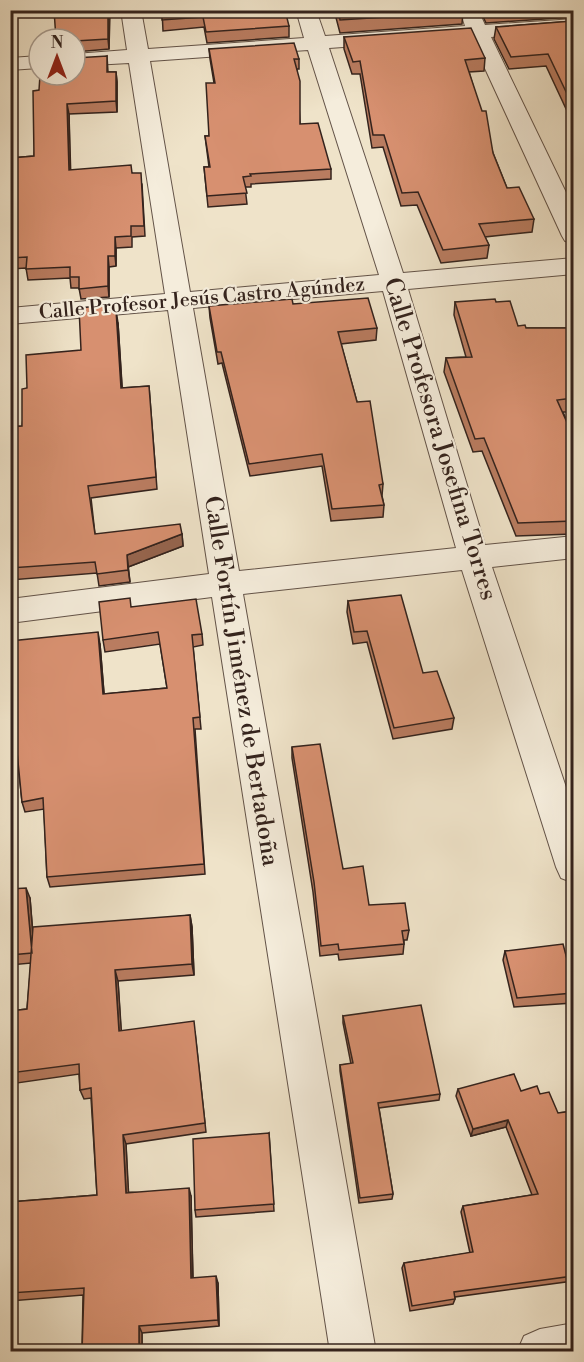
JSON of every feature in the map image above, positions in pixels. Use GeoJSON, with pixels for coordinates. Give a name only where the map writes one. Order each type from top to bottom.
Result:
{"type":"FeatureCollection","features":[{"type":"Feature","properties":{"kind":"street","name":"Calle Fortín Jiménez de Bertadoña"},"geometry":{"type":"LineString","coordinates":[[130,10],[353,1352]]}},
{"type":"Feature","properties":{"kind":"street","name":"Calle Profesora Josefina Torres"},"geometry":{"type":"LineString","coordinates":[[306,10],[394,284],[474,559],[573,867]]}},
{"type":"Feature","properties":{"kind":"street"},"geometry":{"type":"LineString","coordinates":[[468,10],[573,236]]}},
{"type":"Feature","properties":{"kind":"street"},"geometry":{"type":"LineString","coordinates":[[87,59],[573,25]]}},
{"type":"Feature","properties":{"kind":"street"},"geometry":{"type":"LineString","coordinates":[[10,64],[27,63]]}},
{"type":"Feature","properties":{"kind":"street","name":"Calle Profesor Jesús Castro Agúndez"},"geometry":{"type":"LineString","coordinates":[[10,316],[177,300],[394,284],[573,266]]}},
{"type":"Feature","properties":{"kind":"street"},"geometry":{"type":"LineString","coordinates":[[10,611],[225,584],[573,547]]}},
{"type":"Feature","properties":{"kind":"street"},"geometry":{"type":"LineString","coordinates":[[540,1352],[573,1346]]}},
{"type":"Feature","properties":{"kind":"building"},"geometry":{"type":"Polygon","coordinates":[[[54,10],[108,10],[108,39],[87,40],[87,27],[55,27],[54,10]]]}},
{"type":"Feature","properties":{"kind":"building"},"geometry":{"type":"Polygon","coordinates":[[[162,10],[285,10],[289,26],[206,32],[203,17],[162,20],[162,10]]]}},
{"type":"Feature","properties":{"kind":"building"},"geometry":{"type":"Polygon","coordinates":[[[338,10],[463,10],[463,12],[340,20],[338,10]]]}},
{"type":"Feature","properties":{"kind":"building"},"geometry":{"type":"Polygon","coordinates":[[[573,21],[573,110],[548,54],[511,57],[496,27],[573,21]]]}},
{"type":"Feature","properties":{"kind":"building"},"geometry":{"type":"Polygon","coordinates":[[[471,28],[485,58],[465,60],[482,111],[486,111],[493,153],[507,188],[519,187],[534,219],[479,224],[489,245],[443,250],[418,192],[402,193],[384,135],[373,135],[360,61],[353,62],[344,37],[471,28]]]}},
{"type":"Feature","properties":{"kind":"building"},"geometry":{"type":"Polygon","coordinates":[[[294,43],[299,59],[294,59],[300,81],[300,124],[318,123],[331,169],[250,174],[251,176],[243,177],[247,193],[207,196],[204,167],[210,167],[205,136],[209,136],[206,83],[215,83],[209,49],[294,43]]]}},
{"type":"Feature","properties":{"kind":"building"},"geometry":{"type":"Polygon","coordinates":[[[107,56],[107,72],[116,72],[116,101],[67,104],[69,170],[131,165],[132,173],[141,173],[144,226],[131,226],[131,236],[115,237],[115,256],[108,256],[108,286],[79,289],[79,277],[70,277],[70,267],[26,269],[27,257],[10,258],[11,158],[34,156],[33,91],[39,90],[39,87],[87,87],[87,57],[107,56]]]}},
{"type":"Feature","properties":{"kind":"building"},"geometry":{"type":"Polygon","coordinates":[[[368,298],[377,328],[338,332],[357,402],[370,401],[383,484],[379,485],[384,505],[332,509],[322,454],[249,464],[221,352],[217,352],[209,306],[292,299],[293,304],[368,298]]]}},
{"type":"Feature","properties":{"kind":"building"},"geometry":{"type":"Polygon","coordinates":[[[495,299],[496,302],[510,301],[518,326],[573,328],[573,398],[557,400],[573,436],[573,521],[518,523],[484,438],[475,439],[446,358],[472,357],[455,302],[495,299]]]}},
{"type":"Feature","properties":{"kind":"building"},"geometry":{"type":"Polygon","coordinates":[[[108,305],[108,311],[116,310],[121,388],[149,386],[156,477],[88,486],[95,534],[180,524],[182,534],[127,555],[128,570],[97,574],[95,562],[10,568],[10,427],[22,426],[22,389],[27,388],[26,355],[81,350],[79,308],[108,305]]]}},
{"type":"Feature","properties":{"kind":"building"},"geometry":{"type":"Polygon","coordinates":[[[401,595],[423,673],[437,671],[454,718],[394,728],[367,631],[354,632],[348,601],[401,595]]]}},
{"type":"Feature","properties":{"kind":"building"},"geometry":{"type":"Polygon","coordinates":[[[130,598],[131,607],[196,599],[202,634],[192,635],[200,717],[193,718],[204,864],[47,877],[43,798],[22,802],[16,742],[10,743],[10,641],[98,632],[103,694],[167,688],[158,632],[103,640],[99,602],[130,598]]]}},
{"type":"Feature","properties":{"kind":"building"},"geometry":{"type":"Polygon","coordinates":[[[320,744],[343,869],[363,866],[369,905],[405,903],[409,930],[402,931],[404,944],[339,950],[338,944],[321,946],[314,882],[292,747],[320,744]]]}},
{"type":"Feature","properties":{"kind":"building"},"geometry":{"type":"Polygon","coordinates":[[[26,888],[32,953],[10,955],[10,889],[26,888]]]}},
{"type":"Feature","properties":{"kind":"building"},"geometry":{"type":"Polygon","coordinates":[[[190,915],[192,964],[115,970],[119,1031],[194,1021],[205,1123],[123,1135],[126,1193],[189,1188],[191,1278],[216,1276],[218,1320],[139,1326],[139,1352],[82,1352],[84,1288],[10,1293],[10,1202],[97,1195],[91,1088],[80,1090],[79,1064],[10,1073],[10,1011],[27,1009],[33,927],[190,915]]]}},
{"type":"Feature","properties":{"kind":"building"},"geometry":{"type":"Polygon","coordinates":[[[563,944],[573,982],[573,993],[517,998],[505,951],[563,944]]]}},
{"type":"Feature","properties":{"kind":"building"},"geometry":{"type":"Polygon","coordinates":[[[421,1005],[440,1094],[378,1103],[393,1194],[360,1198],[340,1065],[353,1063],[343,1016],[421,1005]]]}},
{"type":"Feature","properties":{"kind":"building"},"geometry":{"type":"Polygon","coordinates":[[[514,1074],[521,1091],[537,1086],[540,1094],[549,1092],[558,1113],[573,1111],[573,1276],[454,1292],[455,1299],[412,1306],[404,1263],[473,1252],[463,1206],[538,1194],[508,1120],[473,1129],[458,1089],[514,1074]]]}},
{"type":"Feature","properties":{"kind":"building"},"geometry":{"type":"Polygon","coordinates":[[[269,1133],[274,1204],[195,1210],[193,1139],[269,1133]]]}}]}
